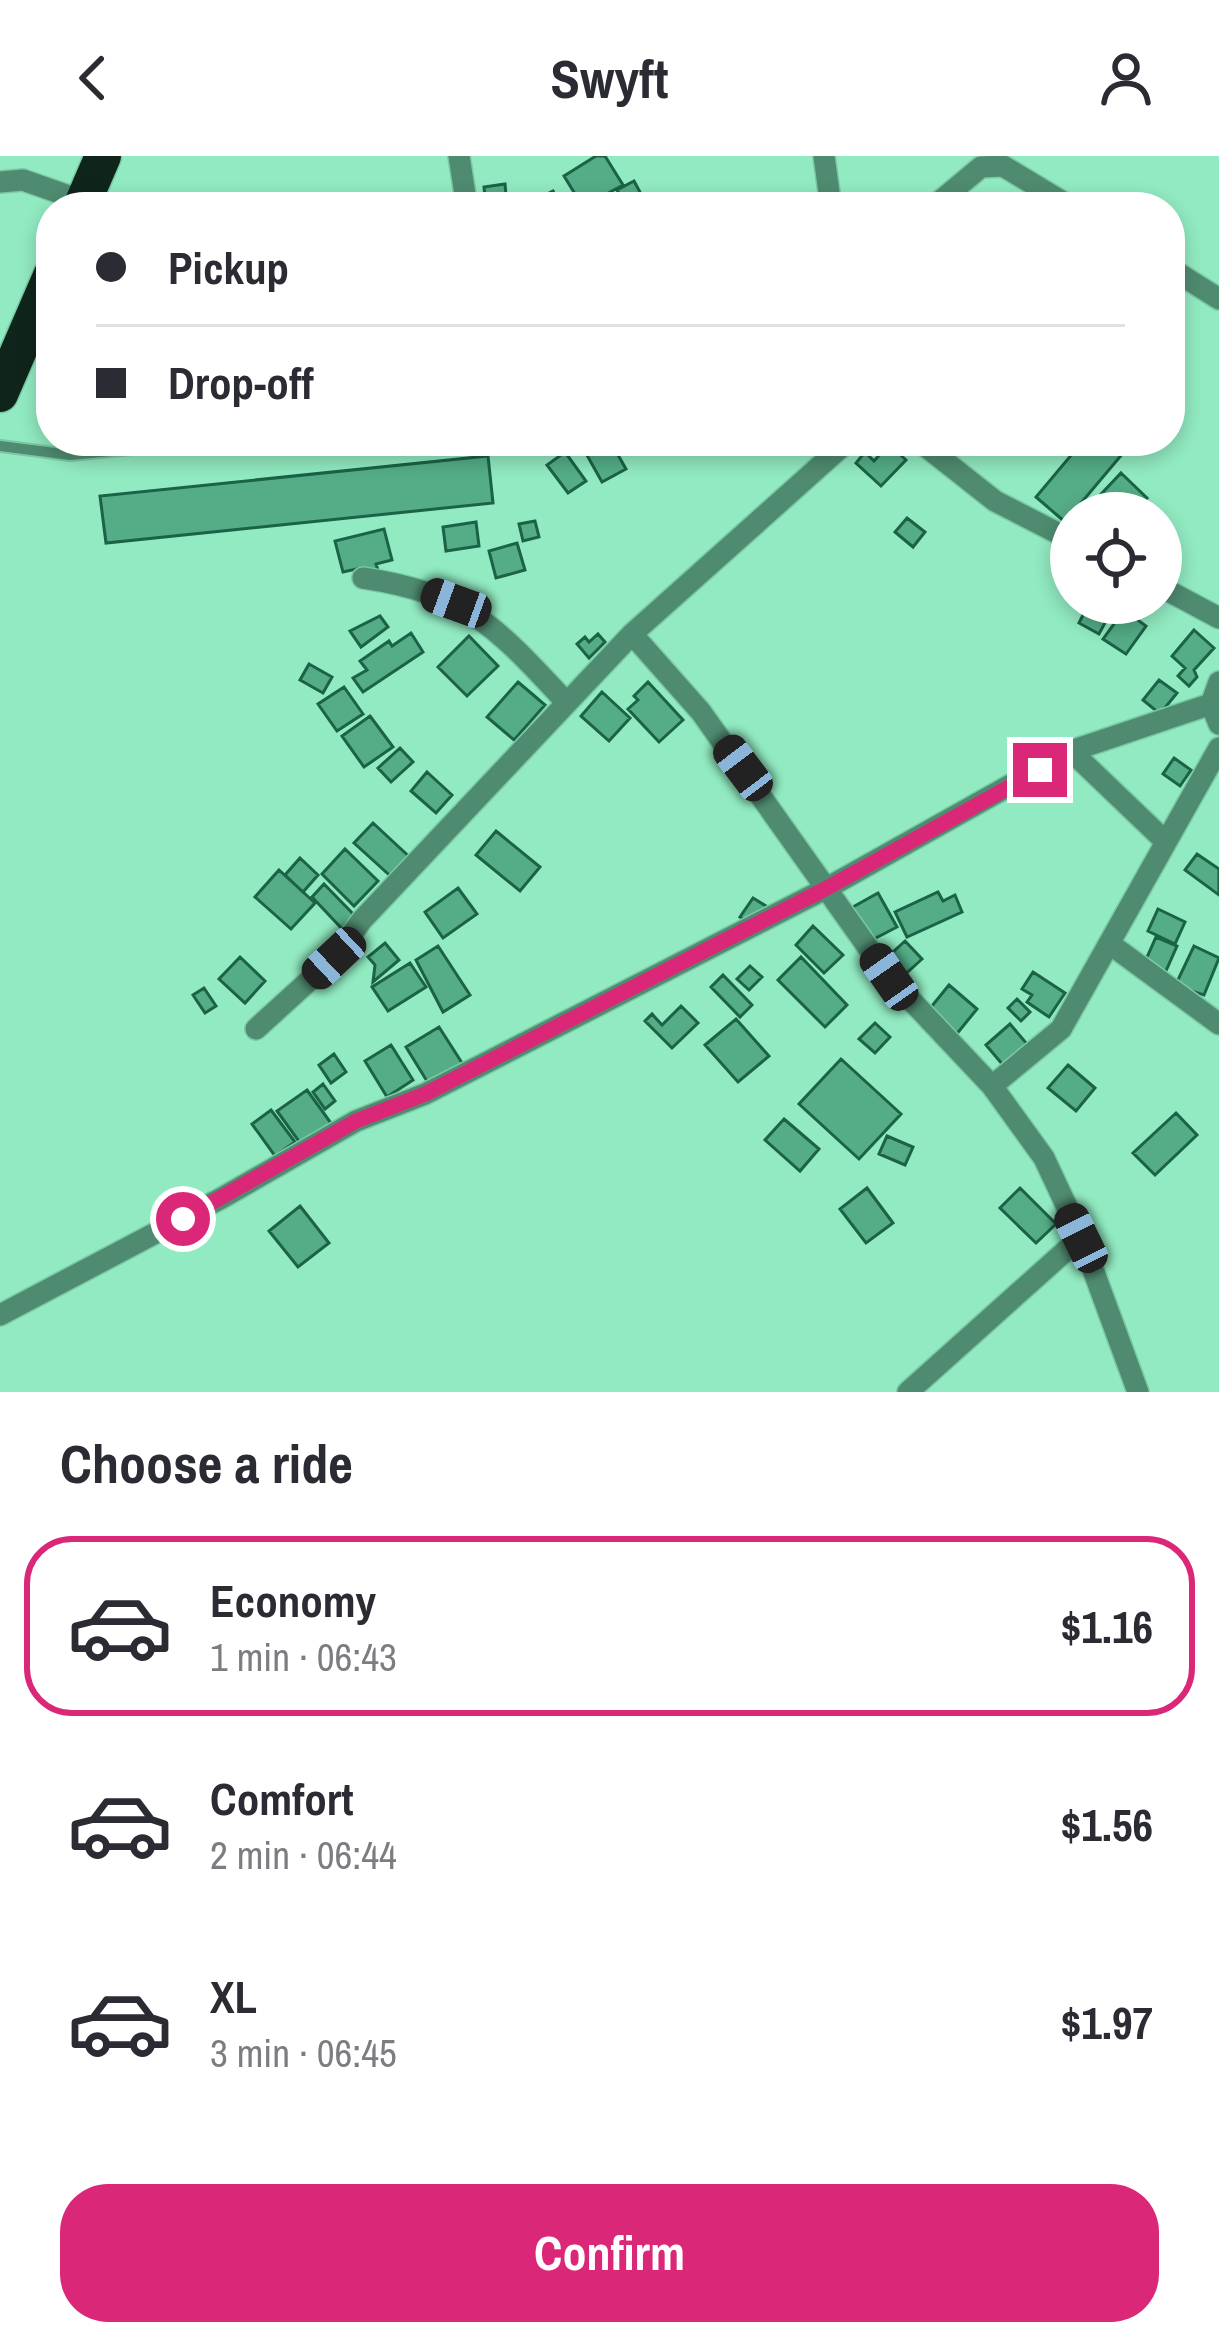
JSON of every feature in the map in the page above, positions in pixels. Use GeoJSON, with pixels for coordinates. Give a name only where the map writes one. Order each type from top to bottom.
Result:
{"type":"FeatureCollection","features":[{"type":"Feature","properties":{"kind":"highway"},"geometry":{"type":"LineString","coordinates":[[87,192],[103,156]]}},
{"type":"Feature","properties":{"kind":"highway"},"geometry":{"type":"LineString","coordinates":[[0,394],[36,311]]}},
{"type":"Feature","properties":{"kind":"street"},"geometry":{"type":"LineString","coordinates":[[459,156],[465,192]]}},
{"type":"Feature","properties":{"kind":"street"},"geometry":{"type":"LineString","coordinates":[[824,156],[829,192]]}},
{"type":"Feature","properties":{"kind":"street"},"geometry":{"type":"LineString","coordinates":[[951,192],[981,167],[1003,166],[1046,192]]}},
{"type":"Feature","properties":{"kind":"street"},"geometry":{"type":"LineString","coordinates":[[0,182],[22,180],[52,192]]}},
{"type":"Feature","properties":{"kind":"street"},"geometry":{"type":"LineString","coordinates":[[1185,277],[1219,299]]}},
{"type":"Feature","properties":{"kind":"street"},"geometry":{"type":"LineString","coordinates":[[256,1029],[334,958],[362,920],[632,634],[831,456]]}},
{"type":"Feature","properties":{"kind":"street"},"geometry":{"type":"LineString","coordinates":[[938,456],[995,501],[1050,529]]}},
{"type":"Feature","properties":{"kind":"street"},"geometry":{"type":"LineString","coordinates":[[362,578],[403,584],[456,603],[502,633],[566,702]]}},
{"type":"Feature","properties":{"kind":"street"},"geometry":{"type":"LineString","coordinates":[[1182,598],[1219,617]]}},
{"type":"Feature","properties":{"kind":"street"},"geometry":{"type":"LineString","coordinates":[[632,634],[701,712],[889,977],[992,1086],[1044,1158],[1081,1238],[1138,1392]]}},
{"type":"Feature","properties":{"kind":"street"},"geometry":{"type":"LineString","coordinates":[[0,1315],[356,1121],[425,1094],[827,888],[977,808],[1071,751],[1215,714],[1219,682]]}},
{"type":"Feature","properties":{"kind":"street"},"geometry":{"type":"LineString","coordinates":[[992,1086],[1061,1029],[1219,748]]}},
{"type":"Feature","properties":{"kind":"street"},"geometry":{"type":"LineString","coordinates":[[1071,751],[1166,842]]}},
{"type":"Feature","properties":{"kind":"street"},"geometry":{"type":"LineString","coordinates":[[1110,944],[1219,1024]]}},
{"type":"Feature","properties":{"kind":"street"},"geometry":{"type":"LineString","coordinates":[[908,1392],[1081,1238]]}},
{"type":"Feature","properties":{"kind":"lane"},"geometry":{"type":"LineString","coordinates":[[0,446],[36,451]]}},
{"type":"Feature","properties":{"kind":"building"},"geometry":{"type":"Polygon","coordinates":[[[596,156],[605,156],[623,185],[610,192],[574,192],[564,176],[596,156]]]}},
{"type":"Feature","properties":{"kind":"building"},"geometry":{"type":"Polygon","coordinates":[[[634,181],[640,192],[618,192],[634,181]]]}},
{"type":"Feature","properties":{"kind":"building"},"geometry":{"type":"Polygon","coordinates":[[[505,184],[506,192],[484,192],[484,187],[505,184]]]}},
{"type":"Feature","properties":{"kind":"building"},"geometry":{"type":"Polygon","coordinates":[[[488,456],[493,503],[106,543],[100,496],[488,456]]]}},
{"type":"Feature","properties":{"kind":"building"},"geometry":{"type":"Polygon","coordinates":[[[568,456],[586,481],[568,493],[547,465],[568,456]]]}},
{"type":"Feature","properties":{"kind":"building"},"geometry":{"type":"Polygon","coordinates":[[[587,456],[619,456],[626,469],[602,482],[587,456]]]}},
{"type":"Feature","properties":{"kind":"building"},"geometry":{"type":"Polygon","coordinates":[[[862,456],[874,461],[878,456],[906,460],[881,486],[856,463],[862,456]]]}},
{"type":"Feature","properties":{"kind":"building"},"geometry":{"type":"Polygon","coordinates":[[[1070,456],[1121,456],[1090,492],[1050,492],[1050,509],[1036,497],[1070,456]]]}},
{"type":"Feature","properties":{"kind":"building"},"geometry":{"type":"Polygon","coordinates":[[[1121,473],[1141,492],[1103,492],[1121,473]]]}},
{"type":"Feature","properties":{"kind":"building"},"geometry":{"type":"Polygon","coordinates":[[[907,518],[925,532],[913,547],[895,532],[907,518]]]}},
{"type":"Feature","properties":{"kind":"building"},"geometry":{"type":"Polygon","coordinates":[[[535,521],[539,537],[523,541],[519,524],[535,521]]]}},
{"type":"Feature","properties":{"kind":"building"},"geometry":{"type":"Polygon","coordinates":[[[476,522],[479,546],[446,551],[443,527],[476,522]]]}},
{"type":"Feature","properties":{"kind":"building"},"geometry":{"type":"Polygon","coordinates":[[[384,529],[392,560],[362,574],[361,568],[343,572],[335,541],[384,529]]]}},
{"type":"Feature","properties":{"kind":"building"},"geometry":{"type":"Polygon","coordinates":[[[517,543],[525,570],[496,578],[489,551],[517,543]]]}},
{"type":"Feature","properties":{"kind":"building"},"geometry":{"type":"Polygon","coordinates":[[[380,616],[388,627],[361,647],[350,631],[380,616]]]}},
{"type":"Feature","properties":{"kind":"building"},"geometry":{"type":"Polygon","coordinates":[[[1081,624],[1104,624],[1099,634],[1081,624]]]}},
{"type":"Feature","properties":{"kind":"building"},"geometry":{"type":"Polygon","coordinates":[[[1114,624],[1146,626],[1126,654],[1103,639],[1114,624]]]}},
{"type":"Feature","properties":{"kind":"building"},"geometry":{"type":"Polygon","coordinates":[[[1194,630],[1214,648],[1194,670],[1197,677],[1189,686],[1178,676],[1185,668],[1172,656],[1194,630]]]}},
{"type":"Feature","properties":{"kind":"building"},"geometry":{"type":"Polygon","coordinates":[[[411,633],[423,652],[363,692],[353,678],[367,670],[360,661],[411,633]]]}},
{"type":"Feature","properties":{"kind":"building"},"geometry":{"type":"Polygon","coordinates":[[[598,634],[605,642],[589,658],[577,644],[598,634]]]}},
{"type":"Feature","properties":{"kind":"building"},"geometry":{"type":"Polygon","coordinates":[[[469,636],[498,666],[467,696],[438,667],[469,636]]]}},
{"type":"Feature","properties":{"kind":"building"},"geometry":{"type":"Polygon","coordinates":[[[309,664],[332,677],[323,693],[300,680],[309,664]]]}},
{"type":"Feature","properties":{"kind":"building"},"geometry":{"type":"Polygon","coordinates":[[[1159,680],[1177,693],[1160,714],[1143,700],[1159,680]]]}},
{"type":"Feature","properties":{"kind":"building"},"geometry":{"type":"Polygon","coordinates":[[[518,682],[545,705],[514,740],[487,717],[518,682]]]}},
{"type":"Feature","properties":{"kind":"building"},"geometry":{"type":"Polygon","coordinates":[[[648,682],[683,720],[659,742],[628,709],[648,682]]]}},
{"type":"Feature","properties":{"kind":"building"},"geometry":{"type":"Polygon","coordinates":[[[344,687],[363,714],[337,731],[318,704],[344,687]]]}},
{"type":"Feature","properties":{"kind":"building"},"geometry":{"type":"Polygon","coordinates":[[[602,692],[630,718],[609,741],[581,716],[602,692]]]}},
{"type":"Feature","properties":{"kind":"building"},"geometry":{"type":"Polygon","coordinates":[[[370,716],[393,747],[364,767],[342,736],[370,716]]]}},
{"type":"Feature","properties":{"kind":"building"},"geometry":{"type":"Polygon","coordinates":[[[400,748],[413,762],[391,782],[378,768],[400,748]]]}},
{"type":"Feature","properties":{"kind":"building"},"geometry":{"type":"Polygon","coordinates":[[[1174,758],[1191,770],[1180,786],[1163,774],[1174,758]]]}},
{"type":"Feature","properties":{"kind":"building"},"geometry":{"type":"Polygon","coordinates":[[[427,772],[452,795],[436,813],[411,791],[427,772]]]}},
{"type":"Feature","properties":{"kind":"building"},"geometry":{"type":"Polygon","coordinates":[[[373,823],[415,862],[397,882],[354,843],[373,823]]]}},
{"type":"Feature","properties":{"kind":"building"},"geometry":{"type":"Polygon","coordinates":[[[496,831],[540,867],[520,891],[476,855],[496,831]]]}},
{"type":"Feature","properties":{"kind":"building"},"geometry":{"type":"Polygon","coordinates":[[[345,849],[378,881],[354,906],[322,874],[345,849]]]}},
{"type":"Feature","properties":{"kind":"building"},"geometry":{"type":"Polygon","coordinates":[[[1197,854],[1219,869],[1219,895],[1185,870],[1197,854]]]}},
{"type":"Feature","properties":{"kind":"building"},"geometry":{"type":"Polygon","coordinates":[[[300,858],[318,875],[303,892],[285,875],[300,858]]]}},
{"type":"Feature","properties":{"kind":"building"},"geometry":{"type":"Polygon","coordinates":[[[279,870],[315,903],[291,929],[255,897],[279,870]]]}},
{"type":"Feature","properties":{"kind":"building"},"geometry":{"type":"Polygon","coordinates":[[[324,884],[359,920],[346,933],[312,897],[324,884]]]}},
{"type":"Feature","properties":{"kind":"building"},"geometry":{"type":"Polygon","coordinates":[[[458,888],[477,914],[443,938],[425,912],[458,888]]]}},
{"type":"Feature","properties":{"kind":"building"},"geometry":{"type":"Polygon","coordinates":[[[938,892],[943,901],[955,895],[962,912],[907,937],[895,912],[938,892]]]}},
{"type":"Feature","properties":{"kind":"building"},"geometry":{"type":"Polygon","coordinates":[[[878,893],[897,927],[870,941],[851,908],[878,893]]]}},
{"type":"Feature","properties":{"kind":"building"},"geometry":{"type":"Polygon","coordinates":[[[753,898],[766,906],[753,925],[740,917],[753,898]]]}},
{"type":"Feature","properties":{"kind":"building"},"geometry":{"type":"Polygon","coordinates":[[[1158,909],[1185,922],[1175,944],[1148,931],[1158,909]]]}},
{"type":"Feature","properties":{"kind":"building"},"geometry":{"type":"Polygon","coordinates":[[[813,926],[843,955],[824,973],[796,945],[813,926]]]}},
{"type":"Feature","properties":{"kind":"building"},"geometry":{"type":"Polygon","coordinates":[[[1156,937],[1177,946],[1165,973],[1144,964],[1156,937]]]}},
{"type":"Feature","properties":{"kind":"building"},"geometry":{"type":"Polygon","coordinates":[[[905,941],[922,959],[899,980],[882,962],[905,941]]]}},
{"type":"Feature","properties":{"kind":"building"},"geometry":{"type":"Polygon","coordinates":[[[385,943],[399,960],[373,982],[375,965],[368,957],[385,943]]]}},
{"type":"Feature","properties":{"kind":"building"},"geometry":{"type":"Polygon","coordinates":[[[438,946],[470,995],[443,1012],[416,960],[438,946]]]}},
{"type":"Feature","properties":{"kind":"building"},"geometry":{"type":"Polygon","coordinates":[[[1194,946],[1219,958],[1204,995],[1175,986],[1194,946]]]}},
{"type":"Feature","properties":{"kind":"building"},"geometry":{"type":"Polygon","coordinates":[[[240,957],[265,981],[245,1003],[219,979],[240,957]]]}},
{"type":"Feature","properties":{"kind":"building"},"geometry":{"type":"Polygon","coordinates":[[[801,957],[847,1005],[825,1027],[778,980],[801,957]]]}},
{"type":"Feature","properties":{"kind":"building"},"geometry":{"type":"Polygon","coordinates":[[[410,963],[426,987],[388,1011],[372,987],[410,963]]]}},
{"type":"Feature","properties":{"kind":"building"},"geometry":{"type":"Polygon","coordinates":[[[750,966],[762,977],[749,990],[737,979],[750,966]]]}},
{"type":"Feature","properties":{"kind":"building"},"geometry":{"type":"Polygon","coordinates":[[[1033,972],[1065,993],[1049,1017],[1027,1002],[1032,995],[1022,989],[1033,972]]]}},
{"type":"Feature","properties":{"kind":"building"},"geometry":{"type":"Polygon","coordinates":[[[723,975],[752,1005],[740,1017],[711,987],[723,975]]]}},
{"type":"Feature","properties":{"kind":"building"},"geometry":{"type":"Polygon","coordinates":[[[949,985],[977,1009],[955,1036],[927,1012],[949,985]]]}},
{"type":"Feature","properties":{"kind":"building"},"geometry":{"type":"Polygon","coordinates":[[[204,988],[216,1006],[205,1013],[193,995],[204,988]]]}},
{"type":"Feature","properties":{"kind":"building"},"geometry":{"type":"Polygon","coordinates":[[[1017,999],[1030,1012],[1021,1021],[1008,1008],[1017,999]]]}},
{"type":"Feature","properties":{"kind":"building"},"geometry":{"type":"Polygon","coordinates":[[[681,1006],[698,1023],[672,1048],[645,1021],[652,1014],[662,1025],[681,1006]]]}},
{"type":"Feature","properties":{"kind":"building"},"geometry":{"type":"Polygon","coordinates":[[[736,1019],[769,1056],[738,1082],[705,1045],[736,1019]]]}},
{"type":"Feature","properties":{"kind":"building"},"geometry":{"type":"Polygon","coordinates":[[[875,1023],[890,1037],[875,1053],[859,1039],[875,1023]]]}},
{"type":"Feature","properties":{"kind":"building"},"geometry":{"type":"Polygon","coordinates":[[[1010,1024],[1027,1044],[1003,1065],[986,1045],[1010,1024]]]}},
{"type":"Feature","properties":{"kind":"building"},"geometry":{"type":"Polygon","coordinates":[[[439,1027],[464,1066],[430,1086],[406,1047],[439,1027]]]}},
{"type":"Feature","properties":{"kind":"building"},"geometry":{"type":"Polygon","coordinates":[[[391,1045],[413,1080],[387,1097],[365,1061],[391,1045]]]}},
{"type":"Feature","properties":{"kind":"building"},"geometry":{"type":"Polygon","coordinates":[[[334,1054],[346,1072],[331,1083],[319,1065],[334,1054]]]}},
{"type":"Feature","properties":{"kind":"building"},"geometry":{"type":"Polygon","coordinates":[[[841,1059],[901,1114],[859,1159],[799,1104],[841,1059]]]}},
{"type":"Feature","properties":{"kind":"building"},"geometry":{"type":"Polygon","coordinates":[[[1068,1065],[1095,1088],[1076,1111],[1048,1088],[1068,1065]]]}},
{"type":"Feature","properties":{"kind":"building"},"geometry":{"type":"Polygon","coordinates":[[[323,1084],[335,1101],[325,1109],[313,1092],[323,1084]]]}},
{"type":"Feature","properties":{"kind":"building"},"geometry":{"type":"Polygon","coordinates":[[[307,1090],[333,1126],[303,1147],[277,1111],[307,1090]]]}},
{"type":"Feature","properties":{"kind":"building"},"geometry":{"type":"Polygon","coordinates":[[[271,1110],[295,1142],[275,1156],[252,1124],[271,1110]]]}},
{"type":"Feature","properties":{"kind":"building"},"geometry":{"type":"Polygon","coordinates":[[[1176,1113],[1197,1135],[1155,1175],[1133,1153],[1176,1113]]]}},
{"type":"Feature","properties":{"kind":"building"},"geometry":{"type":"Polygon","coordinates":[[[784,1119],[819,1149],[800,1171],[765,1140],[784,1119]]]}},
{"type":"Feature","properties":{"kind":"building"},"geometry":{"type":"Polygon","coordinates":[[[887,1136],[913,1147],[905,1165],[879,1154],[887,1136]]]}},
{"type":"Feature","properties":{"kind":"building"},"geometry":{"type":"Polygon","coordinates":[[[867,1188],[893,1223],[866,1243],[840,1209],[867,1188]]]}},
{"type":"Feature","properties":{"kind":"building"},"geometry":{"type":"Polygon","coordinates":[[[1020,1188],[1056,1224],[1036,1243],[1000,1208],[1020,1188]]]}},
{"type":"Feature","properties":{"kind":"building"},"geometry":{"type":"Polygon","coordinates":[[[300,1206],[329,1243],[298,1267],[269,1231],[300,1206]]]}},
{"type":"Feature","properties":{"kind":"route"},"geometry":{"type":"LineString","coordinates":[[183,1219],[356,1121],[425,1094],[827,888],[1040,770]]}}]}
